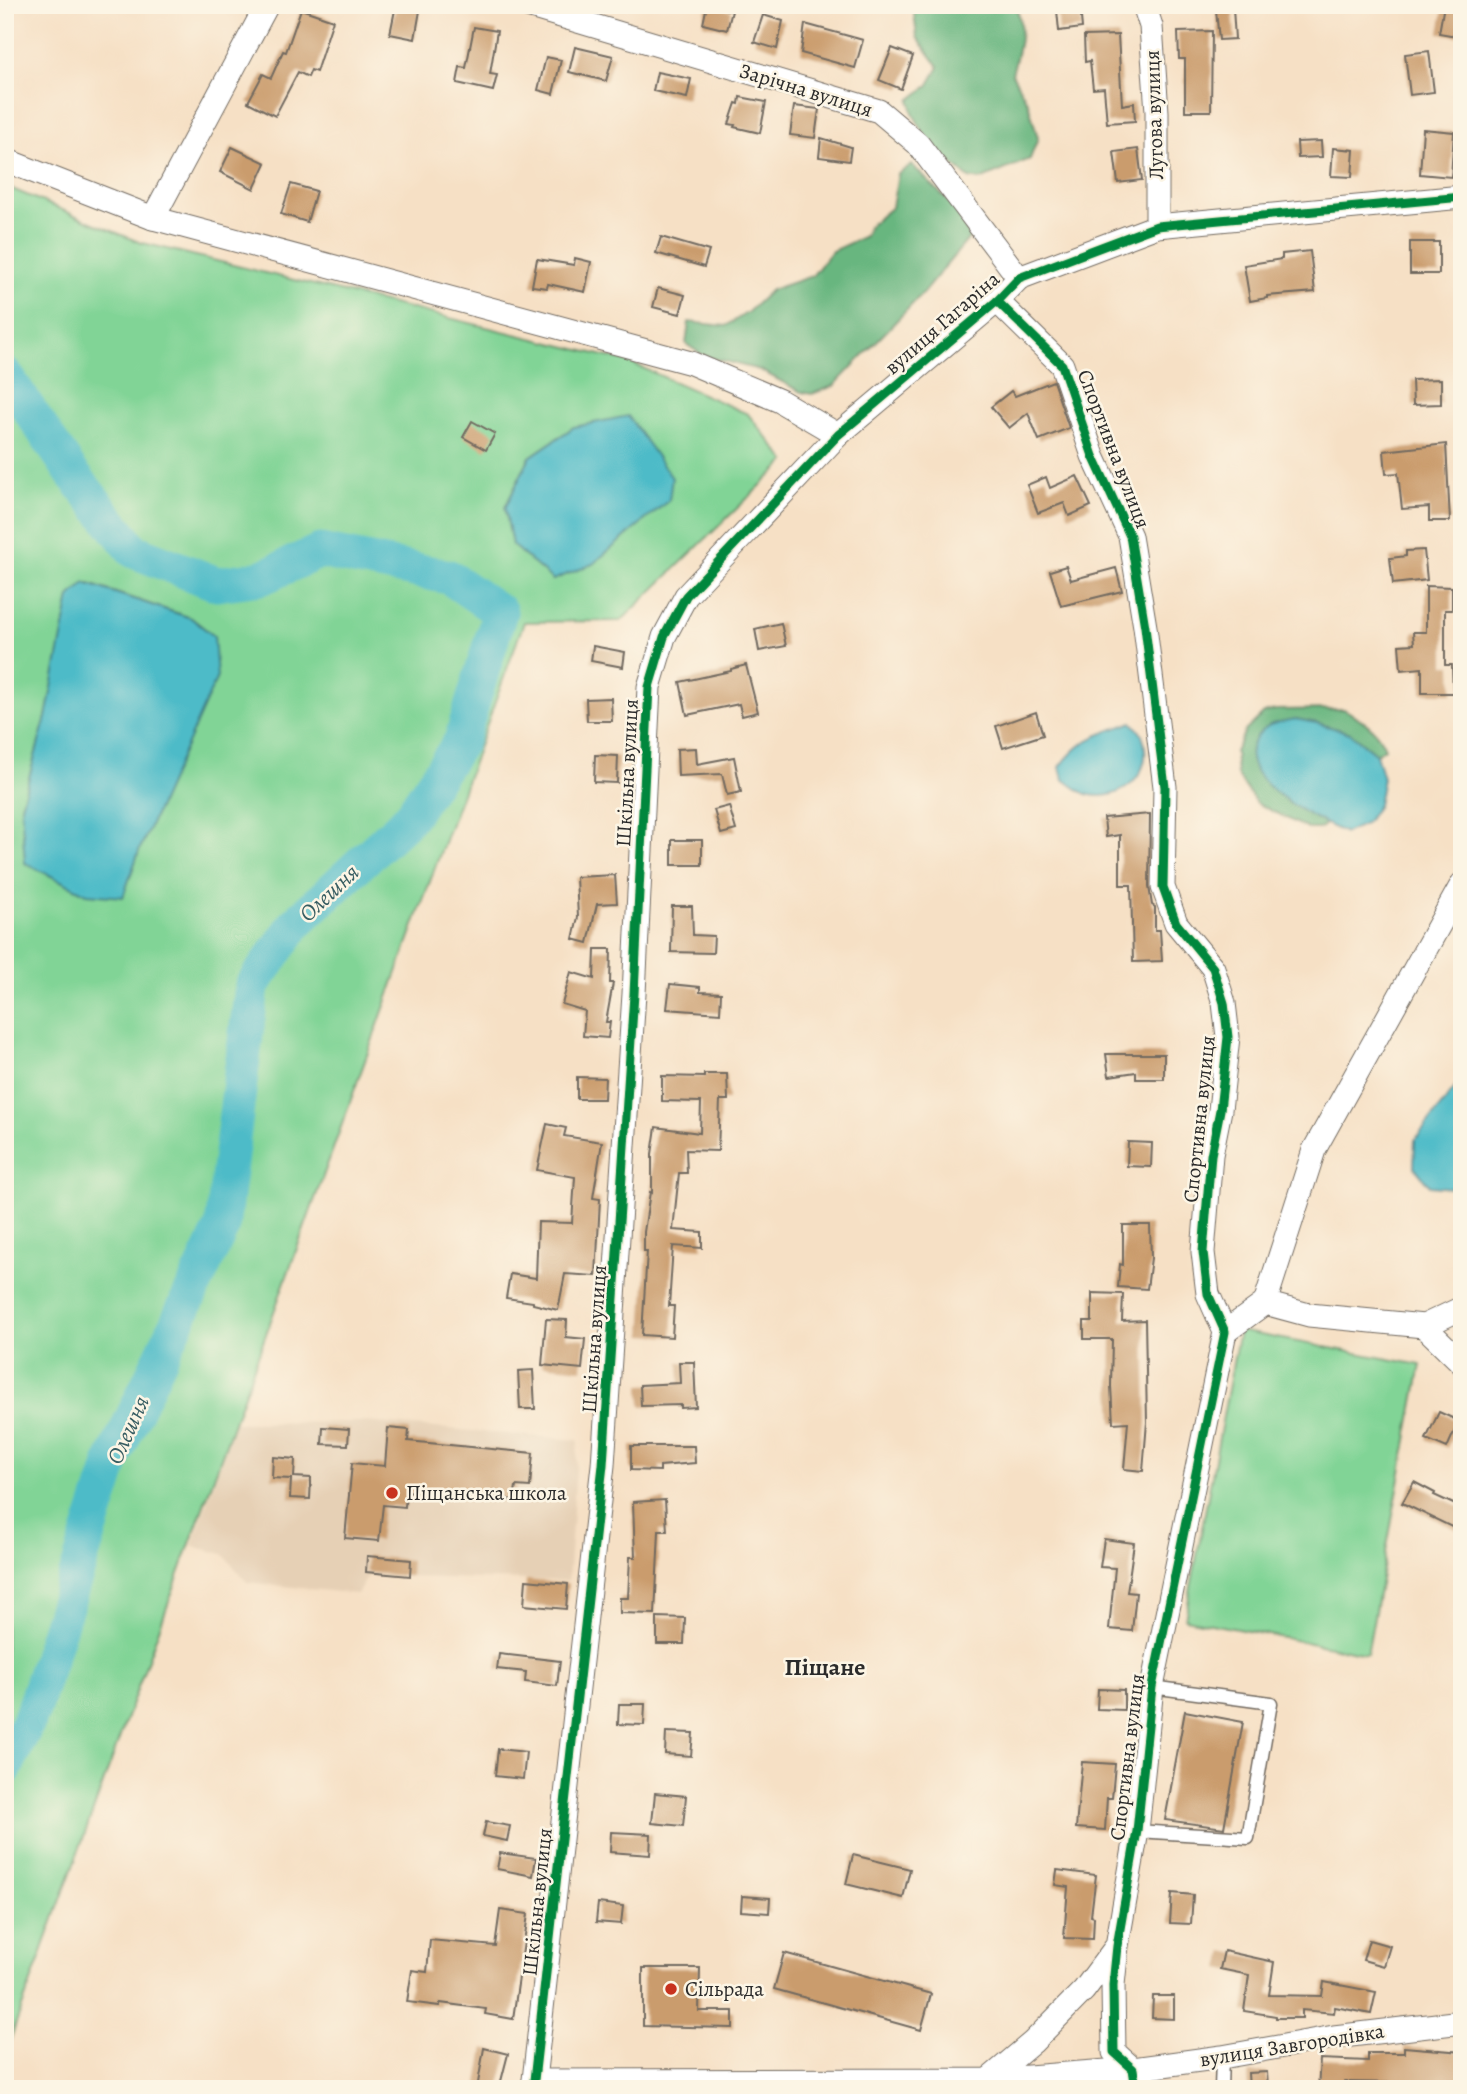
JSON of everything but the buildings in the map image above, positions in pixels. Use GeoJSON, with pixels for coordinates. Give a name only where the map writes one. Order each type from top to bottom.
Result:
{"type":"FeatureCollection","features":[{"type":"Feature","properties":{"kind":"street"},"geometry":{"type":"LineString","coordinates":[[153,218],[267,5]]}},
{"type":"Feature","properties":{"kind":"street","name":"Зарічна вулиця"},"geometry":{"type":"LineString","coordinates":[[524,5],[879,111],[918,144],[1019,278]]}},
{"type":"Feature","properties":{"kind":"street","name":"Лугова вулиця"},"geometry":{"type":"LineString","coordinates":[[1144,5],[1151,26],[1157,112],[1157,226]]}},
{"type":"Feature","properties":{"kind":"street"},"geometry":{"type":"LineString","coordinates":[[5,160],[153,218],[691,363],[780,401],[838,435]]}},
{"type":"Feature","properties":{"kind":"street","name":"вулиця Гагаріна"},"geometry":{"type":"LineString","coordinates":[[686,596],[838,435],[997,301],[1019,278],[1157,226],[1462,197]]}},
{"type":"Feature","properties":{"kind":"street","name":"Спортивна вулиця"},"geometry":{"type":"LineString","coordinates":[[997,301],[1062,365],[1093,456],[1130,536],[1146,627],[1165,787],[1163,887],[1176,923],[1213,968],[1224,1003],[1228,1037],[1220,1110],[1211,1155],[1203,1252],[1208,1294],[1225,1332],[1152,1686],[1137,1831],[1117,1946],[1113,1986],[1114,2052],[1134,2079]]}},
{"type":"Feature","properties":{"kind":"street","name":"Шкільна вулиця"},"geometry":{"type":"LineString","coordinates":[[534,2085],[603,1465],[634,994],[649,687],[664,637],[686,596]]}},
{"type":"Feature","properties":{"kind":"street"},"geometry":{"type":"LineString","coordinates":[[1225,1332],[1265,1303],[1314,1150],[1462,884]]}},
{"type":"Feature","properties":{"kind":"street"},"geometry":{"type":"LineString","coordinates":[[1265,1303],[1309,1315],[1424,1326],[1462,1308]]}},
{"type":"Feature","properties":{"kind":"street"},"geometry":{"type":"LineString","coordinates":[[1424,1326],[1462,1363]]}},
{"type":"Feature","properties":{"kind":"street"},"geometry":{"type":"LineString","coordinates":[[988,2080],[1033,2042],[1084,1990],[1117,1946]]}},
{"type":"Feature","properties":{"kind":"street","name":"вулиця Завгородівка"},"geometry":{"type":"LineString","coordinates":[[534,2085],[1134,2079],[1222,2057],[1334,2036],[1462,2022]]}},
{"type":"Feature","properties":{"kind":"lane"},"geometry":{"type":"LineString","coordinates":[[1137,1831],[1248,1839],[1271,1703],[1152,1686]]}},
{"type":"Feature","properties":{"kind":"lane"},"geometry":{"type":"LineString","coordinates":[[1221,2089],[1222,2057]]}},
{"type":"Feature","properties":{"kind":"shaded area","name":"Піщанська школа"},"geometry":{"type":"Polygon","coordinates":[[[365,1422],[578,1440],[568,1581],[368,1576],[357,1594],[247,1582],[223,1554],[192,1546],[235,1423],[365,1422]]]}},
{"type":"Feature","properties":{"kind":"green space"},"geometry":{"type":"Polygon","coordinates":[[[913,5],[1015,5],[1020,31],[1012,74],[1028,103],[1038,138],[1030,159],[980,180],[969,178],[931,145],[913,114],[910,100],[928,86],[939,67],[917,37],[913,5]]]}},
{"type":"Feature","properties":{"kind":"green space"},"geometry":{"type":"Polygon","coordinates":[[[912,165],[958,211],[970,237],[922,294],[834,386],[812,394],[801,392],[760,370],[704,356],[686,344],[689,322],[726,326],[748,312],[771,290],[812,276],[832,251],[865,236],[870,225],[892,207],[898,174],[912,165]]]}},
{"type":"Feature","properties":{"kind":"green space"},"geometry":{"type":"Polygon","coordinates":[[[5,186],[139,242],[629,362],[748,414],[786,461],[621,621],[524,622],[5,2054],[5,186]],[[574,427],[530,457],[505,508],[574,427]],[[86,583],[21,806],[123,896],[214,636],[191,618],[86,583]]]}},
{"type":"Feature","properties":{"kind":"green space"},"geometry":{"type":"Polygon","coordinates":[[[1344,709],[1373,730],[1385,748],[1376,754],[1350,733],[1295,719],[1287,801],[1325,824],[1319,829],[1308,829],[1256,803],[1237,775],[1235,752],[1245,731],[1264,713],[1275,710],[1344,709]]]}},
{"type":"Feature","properties":{"kind":"green space"},"geometry":{"type":"Polygon","coordinates":[[[1239,1331],[1421,1365],[1367,1654],[1185,1619],[1239,1331]]]}},
{"type":"Feature","properties":{"kind":"water"},"geometry":{"type":"Polygon","coordinates":[[[628,416],[672,478],[669,500],[593,564],[553,580],[512,545],[505,508],[530,457],[574,427],[628,416]]]}},
{"type":"Feature","properties":{"kind":"water"},"geometry":{"type":"Polygon","coordinates":[[[85,583],[191,618],[214,636],[217,677],[139,851],[123,897],[87,894],[25,863],[21,806],[46,717],[70,597],[85,583]]]}},
{"type":"Feature","properties":{"kind":"water"},"geometry":{"type":"Polygon","coordinates":[[[1295,719],[1350,733],[1376,754],[1383,778],[1378,805],[1365,824],[1345,833],[1332,827],[1281,796],[1255,769],[1250,755],[1254,741],[1262,730],[1272,724],[1295,719]]]}},
{"type":"Feature","properties":{"kind":"water"},"geometry":{"type":"Polygon","coordinates":[[[1132,722],[1142,735],[1145,749],[1140,773],[1133,782],[1124,789],[1100,796],[1083,793],[1063,779],[1060,767],[1076,749],[1092,738],[1132,722]]]}},
{"type":"Feature","properties":{"kind":"water"},"geometry":{"type":"Polygon","coordinates":[[[1462,1079],[1462,1189],[1430,1186],[1414,1167],[1415,1140],[1462,1079]]]}},
{"type":"Feature","properties":{"kind":"waterway","name":"Олешня"},"geometry":{"type":"LineString","coordinates":[[5,374],[72,473],[134,551],[217,584],[261,578],[320,551],[449,577],[500,612],[461,741],[409,818],[296,923],[252,986],[222,1227],[113,1459],[32,1713],[5,1769]]}},
{"type":"Feature","properties":{"kind":"cycle path"},"geometry":{"type":"LineString","coordinates":[[533,2089],[603,1465],[634,994],[649,687],[664,637],[686,596],[838,435],[997,301],[1019,278],[1157,226],[1462,197]]}},
{"type":"Feature","properties":{"kind":"cycle path"},"geometry":{"type":"LineString","coordinates":[[997,301],[1062,365],[1093,456],[1130,536],[1145,627],[1165,787],[1163,887],[1176,923],[1213,968],[1224,1003],[1228,1037],[1220,1110],[1211,1155],[1203,1252],[1208,1294],[1225,1332],[1152,1687],[1137,1831],[1113,1985],[1114,2052],[1133,2069],[1136,2089]]}},
{"type":"Feature","properties":{"kind":"place","name":"Піщанська школа"},"geometry":{"type":"Point","coordinates":[392,1493]}},
{"type":"Feature","properties":{"kind":"place","name":"Сільрада"},"geometry":{"type":"Point","coordinates":[671,1989]}},
{"type":"Feature","properties":{"kind":"district","name":"Піщане"},"geometry":{"type":"Point","coordinates":[825,1667]}}]}
